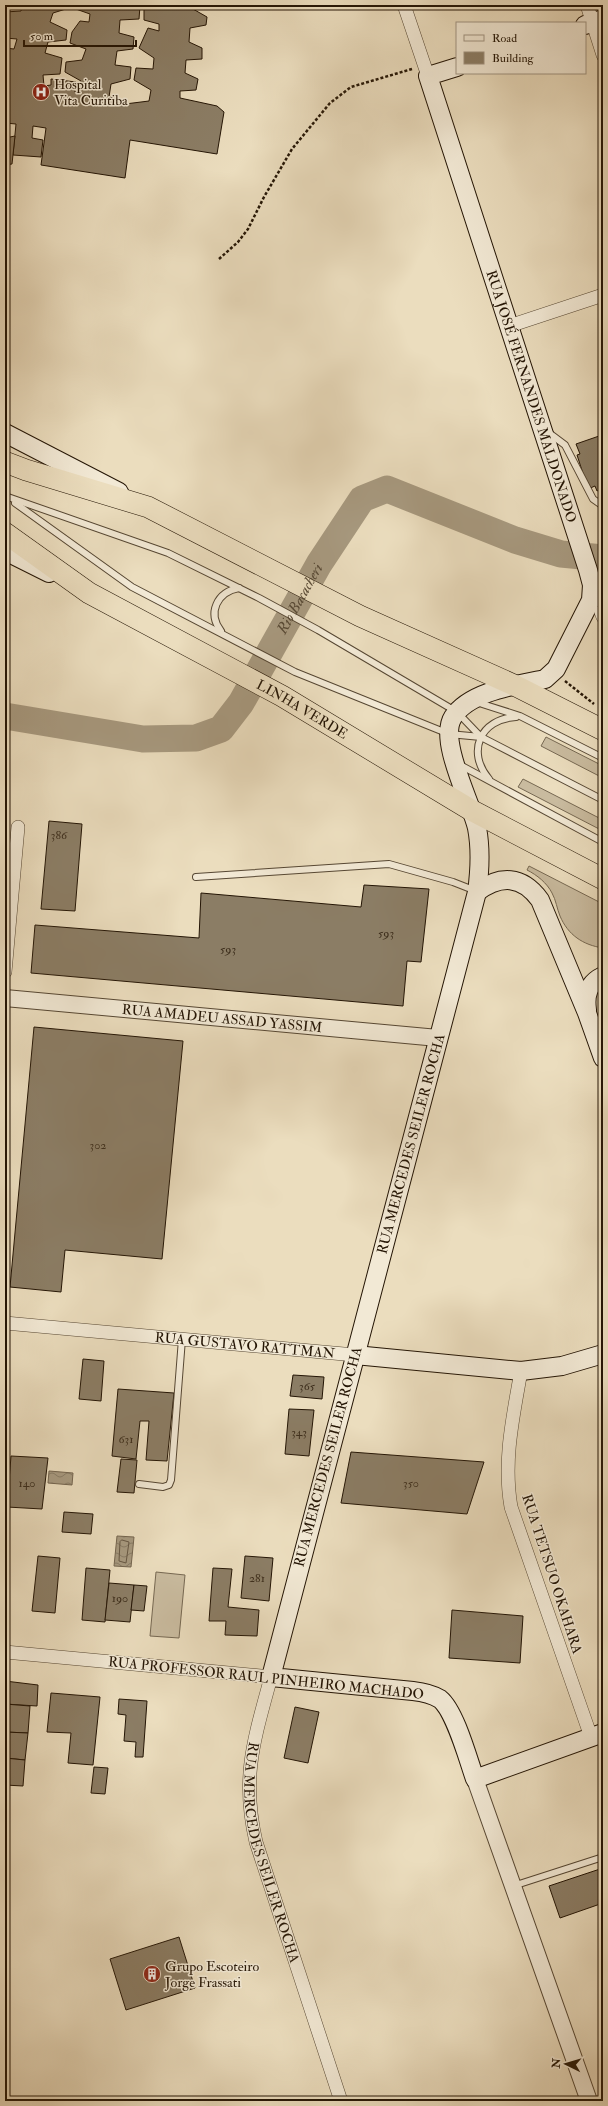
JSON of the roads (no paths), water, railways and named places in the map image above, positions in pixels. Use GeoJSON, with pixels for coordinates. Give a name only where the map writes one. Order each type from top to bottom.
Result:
{"type":"FeatureCollection","features":[{"type":"Feature","properties":{"kind":"highway"},"geometry":{"type":"LineString","coordinates":[[5,462],[26,470],[148,507],[377,624],[516,686],[603,730]]}},
{"type":"Feature","properties":{"kind":"highway","name":"LINHA VERDE"},"geometry":{"type":"LineString","coordinates":[[5,533],[89,593],[282,696],[471,810],[603,880]]}},
{"type":"Feature","properties":{"kind":"main road"},"geometry":{"type":"LineString","coordinates":[[428,76],[456,67]]}},
{"type":"Feature","properties":{"kind":"main road","name":"RUA JOSÉ FERNANDES MALDONADO"},"geometry":{"type":"LineString","coordinates":[[428,76],[592,586],[591,600],[556,669],[544,679],[497,690],[472,701],[457,712]]}},
{"type":"Feature","properties":{"kind":"main road"},"geometry":{"type":"LineString","coordinates":[[5,433],[148,507]]}},
{"type":"Feature","properties":{"kind":"main road"},"geometry":{"type":"LineString","coordinates":[[5,551],[89,593]]}},
{"type":"Feature","properties":{"kind":"main road"},"geometry":{"type":"LineString","coordinates":[[449,734],[451,722],[457,712]]}},
{"type":"Feature","properties":{"kind":"main road","name":"RUA MERCEDES SEILER ROCHA"},"geometry":{"type":"LineString","coordinates":[[271,1677],[477,892],[480,868],[480,848],[471,810],[455,763],[449,734]]}},
{"type":"Feature","properties":{"kind":"main road"},"geometry":{"type":"LineString","coordinates":[[477,892],[488,883],[504,880],[519,882],[533,891],[540,900],[587,1013],[603,1058]]}},
{"type":"Feature","properties":{"kind":"main road"},"geometry":{"type":"LineString","coordinates":[[587,1013],[587,993],[595,980],[603,976]]}},
{"type":"Feature","properties":{"kind":"main road","name":"RUA GUSTAVO RATTMAN"},"geometry":{"type":"LineString","coordinates":[[355,1355],[521,1371],[562,1366],[603,1354]]}},
{"type":"Feature","properties":{"kind":"main road","name":"RUA PROFESSOR RAUL PINHEIRO MACHADO"},"geometry":{"type":"LineString","coordinates":[[271,1677],[413,1691],[431,1695],[440,1699],[452,1716],[475,1779]]}},
{"type":"Feature","properties":{"kind":"main road"},"geometry":{"type":"LineString","coordinates":[[475,1779],[597,1735]]}},
{"type":"Feature","properties":{"kind":"street"},"geometry":{"type":"LineString","coordinates":[[404,5],[428,76]]}},
{"type":"Feature","properties":{"kind":"street"},"geometry":{"type":"LineString","coordinates":[[587,5],[594,22],[603,55]]}},
{"type":"Feature","properties":{"kind":"street"},"geometry":{"type":"LineString","coordinates":[[509,326],[603,295]]}},
{"type":"Feature","properties":{"kind":"street"},"geometry":{"type":"LineString","coordinates":[[5,972],[18,827]]}},
{"type":"Feature","properties":{"kind":"street","name":"RUA AMADEU ASSAD YASSIM"},"geometry":{"type":"LineString","coordinates":[[5,998],[438,1038]]}},
{"type":"Feature","properties":{"kind":"street","name":"RUA GUSTAVO RATTMAN"},"geometry":{"type":"LineString","coordinates":[[5,1323],[355,1355]]}},
{"type":"Feature","properties":{"kind":"street","name":"RUA TETSUO OKAHARA"},"geometry":{"type":"LineString","coordinates":[[521,1371],[507,1465],[507,1485],[511,1508],[597,1735]]}},
{"type":"Feature","properties":{"kind":"street","name":"RUA PROFESSOR RAUL PINHEIRO MACHADO"},"geometry":{"type":"LineString","coordinates":[[5,1652],[271,1677]]}},
{"type":"Feature","properties":{"kind":"street","name":"RUA MERCEDES SEILER ROCHA"},"geometry":{"type":"LineString","coordinates":[[271,1677],[254,1740],[249,1766],[250,1817],[256,1842],[341,2101]]}},
{"type":"Feature","properties":{"kind":"street"},"geometry":{"type":"LineString","coordinates":[[475,1779],[589,2101]]}},
{"type":"Feature","properties":{"kind":"lane"},"geometry":{"type":"LineString","coordinates":[[541,427],[565,445],[593,499],[603,506]]}},
{"type":"Feature","properties":{"kind":"lane"},"geometry":{"type":"LineString","coordinates":[[7,497],[168,553],[259,598],[318,630],[457,712],[481,737],[603,800]]}},
{"type":"Feature","properties":{"kind":"lane"},"geometry":{"type":"LineString","coordinates":[[7,497],[116,576],[295,672],[449,734],[481,737]]}},
{"type":"Feature","properties":{"kind":"lane"},"geometry":{"type":"LineString","coordinates":[[222,632],[214,619],[216,604],[225,593],[239,588]]}},
{"type":"Feature","properties":{"kind":"lane"},"geometry":{"type":"LineString","coordinates":[[472,701],[520,716],[603,758]]}},
{"type":"Feature","properties":{"kind":"lane"},"geometry":{"type":"LineString","coordinates":[[492,782],[481,769],[477,753],[481,737],[490,725],[504,718],[520,716]]}},
{"type":"Feature","properties":{"kind":"lane"},"geometry":{"type":"LineString","coordinates":[[455,763],[603,842]]}},
{"type":"Feature","properties":{"kind":"lane"},"geometry":{"type":"LineString","coordinates":[[196,877],[388,864],[453,882],[477,892]]}},
{"type":"Feature","properties":{"kind":"lane"},"geometry":{"type":"LineString","coordinates":[[139,1484],[163,1487],[169,1485],[171,1480],[182,1339]]}},
{"type":"Feature","properties":{"kind":"lane"},"geometry":{"type":"LineString","coordinates":[[513,1886],[603,1857]]}},
{"type":"Feature","properties":{"kind":"water"},"geometry":{"type":"Polygon","coordinates":[[[49,1471],[73,1473],[72,1485],[48,1483],[49,1471]]]}},
{"type":"Feature","properties":{"kind":"water"},"geometry":{"type":"Polygon","coordinates":[[[117,1536],[134,1537],[131,1567],[114,1566],[117,1536]]]}},
{"type":"Feature","properties":{"kind":"waterway","name":"Rio Bacacheri"},"geometry":{"type":"LineString","coordinates":[[5,716],[143,739],[196,738],[221,729],[241,703],[319,564],[362,499],[387,489],[515,540],[561,554],[603,558]]}},
{"type":"Feature","properties":{"kind":"place","name":"Hospital Vita Curitiba"},"geometry":{"type":"Point","coordinates":[41,92]}},
{"type":"Feature","properties":{"kind":"place","name":"Grupo Escoteiro Jorge Frassati"},"geometry":{"type":"Point","coordinates":[152,1974]}}]}
